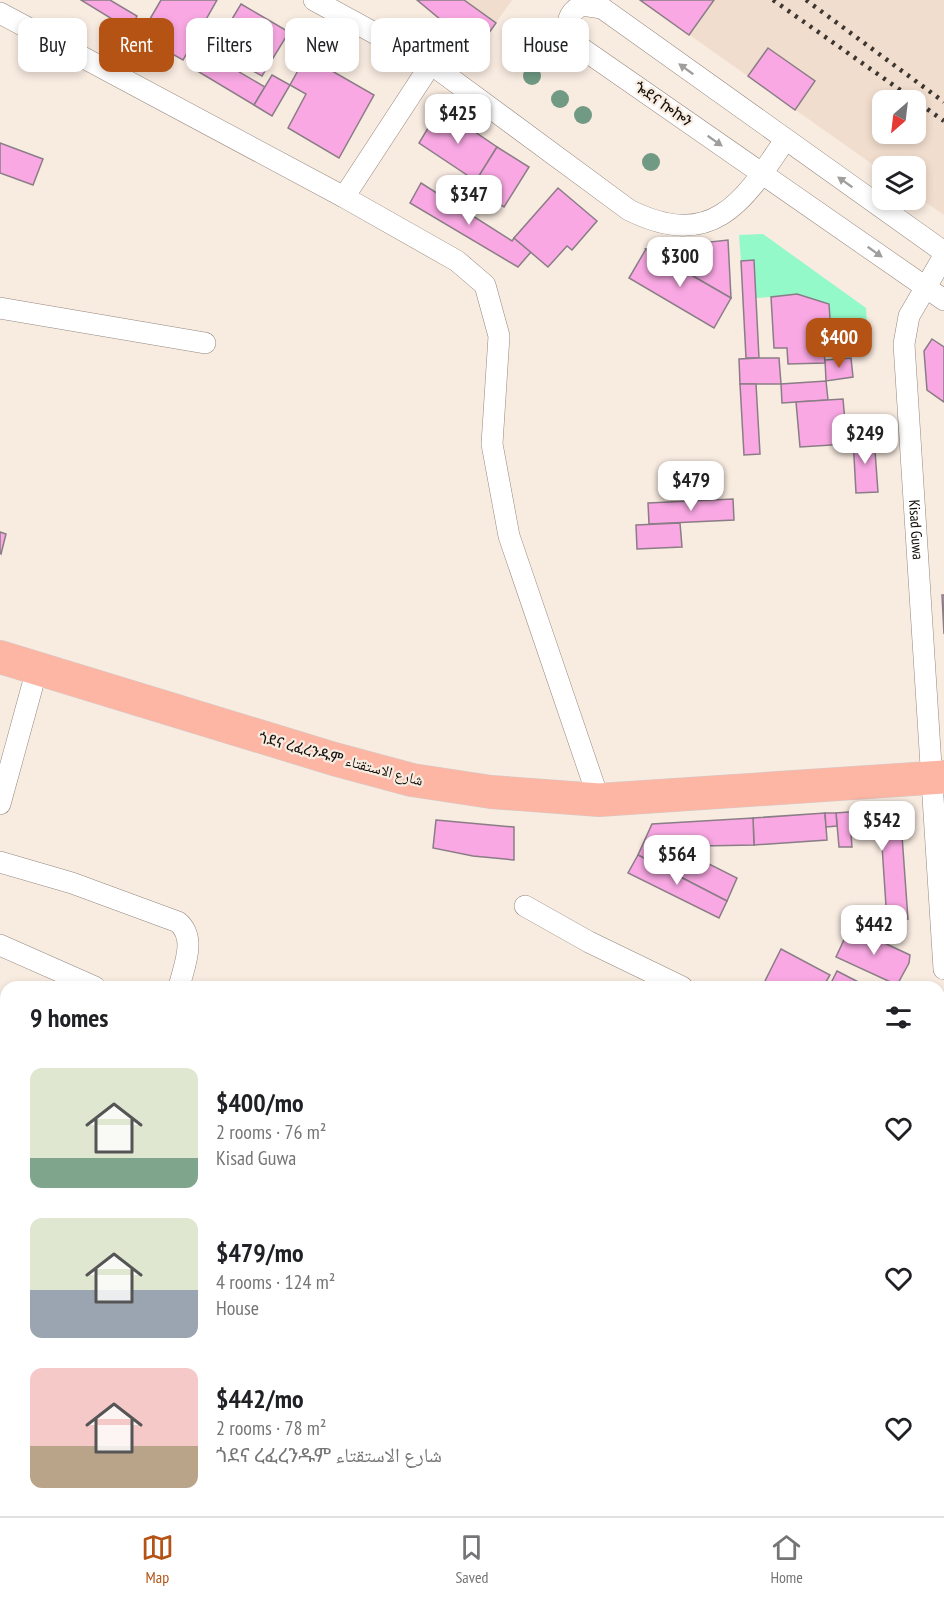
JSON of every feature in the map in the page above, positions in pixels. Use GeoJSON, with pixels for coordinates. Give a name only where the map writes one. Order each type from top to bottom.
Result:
{"type":"FeatureCollection","features":[{"type":"Feature","properties":{"kind":"highway","name":"ጎደና ረፈረንዱም شارع الاستقتاء"},"geometry":{"type":"LineString","coordinates":[[0,657],[412,780],[491,792],[599,800],[938,777]]}},
{"type":"Feature","properties":{"kind":"street"},"geometry":{"type":"LineString","coordinates":[[314,0],[371,31]]}},
{"type":"Feature","properties":{"kind":"street","name":"ጐደና ኰኰን"},"geometry":{"type":"LineString","coordinates":[[944,254],[602,8],[589,4],[582,5],[571,13],[567,27],[572,40],[577,45],[944,300]]}},
{"type":"Feature","properties":{"kind":"street"},"geometry":{"type":"LineString","coordinates":[[0,13],[344,197],[457,261],[485,285],[499,336],[492,444],[508,536],[599,800]]}},
{"type":"Feature","properties":{"kind":"street"},"geometry":{"type":"LineString","coordinates":[[344,197],[426,72]]}},
{"type":"Feature","properties":{"kind":"street"},"geometry":{"type":"LineString","coordinates":[[442,72],[629,210],[652,221],[675,224],[700,223],[720,217],[736,207],[763,174],[785,140]]}},
{"type":"Feature","properties":{"kind":"street","name":"Kisad Guwa"},"geometry":{"type":"LineString","coordinates":[[944,254],[909,316],[904,330],[938,777],[944,969]]}},
{"type":"Feature","properties":{"kind":"street"},"geometry":{"type":"LineString","coordinates":[[0,308],[206,343]]}},
{"type":"Feature","properties":{"kind":"street"},"geometry":{"type":"LineString","coordinates":[[0,804],[37,669]]}},
{"type":"Feature","properties":{"kind":"street"},"geometry":{"type":"LineString","coordinates":[[0,862],[72,883],[178,922],[185,928],[188,939],[180,981]]}},
{"type":"Feature","properties":{"kind":"street"},"geometry":{"type":"LineString","coordinates":[[525,906],[589,942],[670,981]]}},
{"type":"Feature","properties":{"kind":"street"},"geometry":{"type":"LineString","coordinates":[[0,945],[82,981]]}},
{"type":"Feature","properties":{"kind":"shaded area"},"geometry":{"type":"Polygon","coordinates":[[[417,0],[512,0],[490,31],[490,18],[439,18],[417,0]]]}},
{"type":"Feature","properties":{"kind":"shaded area"},"geometry":{"type":"Polygon","coordinates":[[[640,0],[944,0],[944,215],[926,203],[926,156],[872,156],[872,164],[640,0]]]}},
{"type":"Feature","properties":{"kind":"green space"},"geometry":{"type":"Polygon","coordinates":[[[763,234],[866,308],[869,349],[832,347],[771,297],[756,298],[754,260],[741,261],[739,235],[763,234]]]}},
{"type":"Feature","properties":{"kind":"building"},"geometry":{"type":"Polygon","coordinates":[[[81,0],[110,0],[137,16],[136,18],[110,18],[81,0]]]}},
{"type":"Feature","properties":{"kind":"building"},"geometry":{"type":"Polygon","coordinates":[[[161,0],[217,0],[207,18],[186,18],[186,55],[183,60],[174,55],[174,18],[150,18],[161,0]]]}},
{"type":"Feature","properties":{"kind":"building"},"geometry":{"type":"Polygon","coordinates":[[[417,0],[464,0],[489,18],[439,18],[417,0]]]}},
{"type":"Feature","properties":{"kind":"building"},"geometry":{"type":"Polygon","coordinates":[[[640,0],[714,0],[689,35],[640,0]]]}},
{"type":"Feature","properties":{"kind":"building"},"geometry":{"type":"Polygon","coordinates":[[[241,4],[265,18],[233,18],[241,4]]]}},
{"type":"Feature","properties":{"kind":"building"},"geometry":{"type":"Polygon","coordinates":[[[490,19],[496,23],[490,32],[490,19]]]}},
{"type":"Feature","properties":{"kind":"building"},"geometry":{"type":"Polygon","coordinates":[[[273,23],[285,30],[285,39],[273,58],[273,23]]]}},
{"type":"Feature","properties":{"kind":"building"},"geometry":{"type":"Polygon","coordinates":[[[768,48],[815,81],[795,110],[748,76],[768,48]]]}},
{"type":"Feature","properties":{"kind":"building"},"geometry":{"type":"Polygon","coordinates":[[[199,72],[239,72],[265,87],[254,105],[199,72]]]}},
{"type":"Feature","properties":{"kind":"building"},"geometry":{"type":"Polygon","coordinates":[[[297,72],[334,72],[374,95],[339,158],[288,128],[306,94],[290,85],[297,72]]]}},
{"type":"Feature","properties":{"kind":"building"},"geometry":{"type":"Polygon","coordinates":[[[272,75],[290,85],[272,116],[254,105],[272,75]]]}},
{"type":"Feature","properties":{"kind":"building"},"geometry":{"type":"Polygon","coordinates":[[[440,108],[497,147],[476,181],[419,143],[440,108]]]}},
{"type":"Feature","properties":{"kind":"building"},"geometry":{"type":"Polygon","coordinates":[[[0,143],[43,159],[33,185],[0,173],[0,143]]]}},
{"type":"Feature","properties":{"kind":"building"},"geometry":{"type":"Polygon","coordinates":[[[497,147],[529,167],[504,207],[472,187],[497,147]]]}},
{"type":"Feature","properties":{"kind":"building"},"geometry":{"type":"Polygon","coordinates":[[[421,183],[512,241],[514,238],[531,252],[518,267],[410,203],[421,183]]]}},
{"type":"Feature","properties":{"kind":"building"},"geometry":{"type":"Polygon","coordinates":[[[558,188],[597,221],[572,250],[567,246],[548,267],[514,238],[558,188]]]}},
{"type":"Feature","properties":{"kind":"building"},"geometry":{"type":"Polygon","coordinates":[[[728,240],[731,298],[646,249],[728,240]]]}},
{"type":"Feature","properties":{"kind":"building"},"geometry":{"type":"Polygon","coordinates":[[[646,249],[731,298],[714,328],[629,278],[646,249]]]}},
{"type":"Feature","properties":{"kind":"building"},"geometry":{"type":"Polygon","coordinates":[[[754,260],[759,358],[746,358],[741,261],[754,260]]]}},
{"type":"Feature","properties":{"kind":"building"},"geometry":{"type":"Polygon","coordinates":[[[797,294],[829,304],[832,347],[824,348],[825,363],[788,364],[787,348],[774,348],[771,297],[797,294]]]}},
{"type":"Feature","properties":{"kind":"building"},"geometry":{"type":"Polygon","coordinates":[[[932,339],[944,347],[944,402],[927,390],[924,351],[932,339]]]}},
{"type":"Feature","properties":{"kind":"building"},"geometry":{"type":"Polygon","coordinates":[[[779,358],[781,384],[740,384],[739,359],[779,358]]]}},
{"type":"Feature","properties":{"kind":"building"},"geometry":{"type":"Polygon","coordinates":[[[851,358],[853,377],[826,381],[825,360],[851,358]]]}},
{"type":"Feature","properties":{"kind":"building"},"geometry":{"type":"Polygon","coordinates":[[[826,381],[828,400],[782,403],[781,384],[826,381]]]}},
{"type":"Feature","properties":{"kind":"building"},"geometry":{"type":"Polygon","coordinates":[[[740,384],[756,384],[760,454],[744,455],[740,384]]]}},
{"type":"Feature","properties":{"kind":"building"},"geometry":{"type":"Polygon","coordinates":[[[843,399],[847,444],[800,447],[796,402],[843,399]]]}},
{"type":"Feature","properties":{"kind":"building"},"geometry":{"type":"Polygon","coordinates":[[[874,437],[878,492],[856,493],[853,438],[874,437]]]}},
{"type":"Feature","properties":{"kind":"building"},"geometry":{"type":"Polygon","coordinates":[[[733,499],[734,520],[649,524],[648,503],[733,499]]]}},
{"type":"Feature","properties":{"kind":"building"},"geometry":{"type":"Polygon","coordinates":[[[680,523],[682,547],[637,549],[636,525],[680,523]]]}},
{"type":"Feature","properties":{"kind":"building"},"geometry":{"type":"Polygon","coordinates":[[[0,532],[6,534],[1,554],[0,553],[0,532]]]}},
{"type":"Feature","properties":{"kind":"building"},"geometry":{"type":"Polygon","coordinates":[[[942,595],[944,595],[944,634],[942,595]]]}},
{"type":"Feature","properties":{"kind":"building"},"geometry":{"type":"Polygon","coordinates":[[[900,808],[908,919],[887,921],[881,831],[851,833],[852,847],[839,847],[836,813],[900,808]]]}},
{"type":"Feature","properties":{"kind":"building"},"geometry":{"type":"Polygon","coordinates":[[[825,813],[827,840],[754,845],[753,818],[825,813]]]}},
{"type":"Feature","properties":{"kind":"building"},"geometry":{"type":"Polygon","coordinates":[[[825,813],[836,813],[837,826],[826,827],[825,813]]]}},
{"type":"Feature","properties":{"kind":"building"},"geometry":{"type":"Polygon","coordinates":[[[753,818],[754,845],[700,846],[695,857],[737,878],[727,901],[638,855],[652,824],[753,818]]]}},
{"type":"Feature","properties":{"kind":"building"},"geometry":{"type":"Polygon","coordinates":[[[436,820],[514,827],[514,860],[473,856],[433,848],[436,820]]]}},
{"type":"Feature","properties":{"kind":"building"},"geometry":{"type":"Polygon","coordinates":[[[638,855],[727,901],[719,918],[628,873],[638,855]]]}},
{"type":"Feature","properties":{"kind":"building"},"geometry":{"type":"Polygon","coordinates":[[[850,927],[910,955],[909,963],[899,981],[888,981],[836,957],[850,927]]]}},
{"type":"Feature","properties":{"kind":"building"},"geometry":{"type":"Polygon","coordinates":[[[781,949],[830,975],[826,981],[765,981],[781,949]]]}},
{"type":"Feature","properties":{"kind":"building"},"geometry":{"type":"Polygon","coordinates":[[[837,971],[856,981],[832,981],[837,971]]]}},
{"type":"Feature","properties":{"kind":"railway"},"geometry":{"type":"LineString","coordinates":[[773,0],[944,121]]}},
{"type":"Feature","properties":{"kind":"railway"},"geometry":{"type":"LineString","coordinates":[[806,0],[944,102]]}}]}
